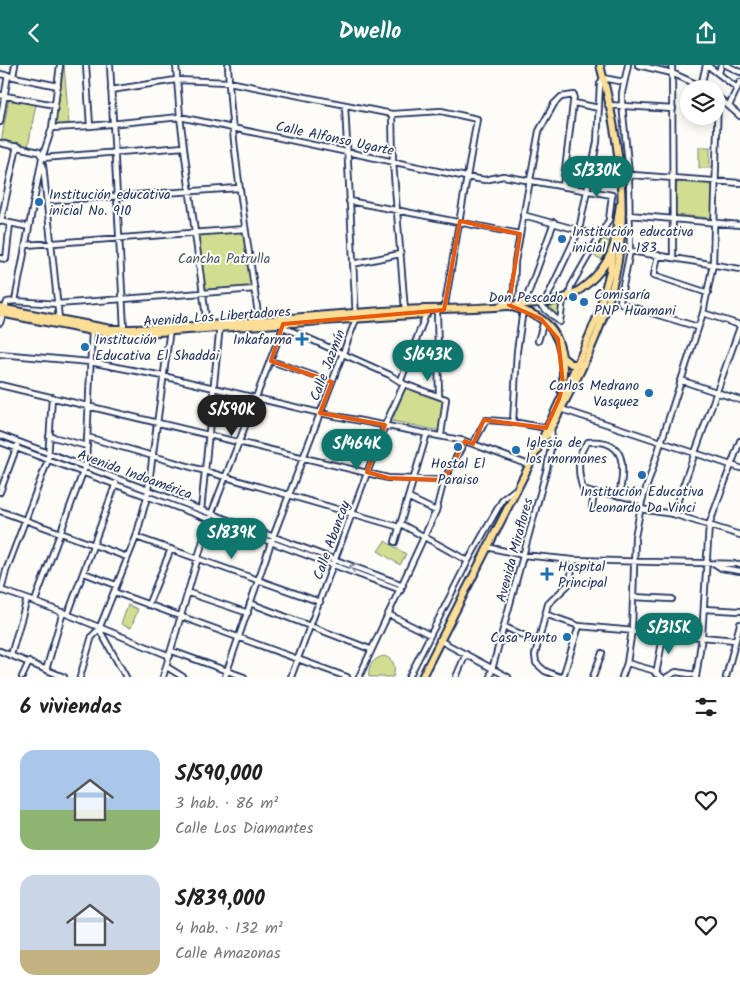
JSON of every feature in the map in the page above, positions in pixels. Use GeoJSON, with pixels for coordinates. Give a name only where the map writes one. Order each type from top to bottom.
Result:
{"type":"FeatureCollection","features":[{"type":"Feature","properties":{"kind":"highway"},"geometry":{"type":"LineString","coordinates":[[422,677],[516,489],[585,363],[612,291],[621,235],[619,175],[600,65]]}},
{"type":"Feature","properties":{"kind":"highway"},"geometry":{"type":"LineString","coordinates":[[549,428],[598,315],[614,244],[620,204]]}},
{"type":"Feature","properties":{"kind":"highway","name":"Avenida Los Libertadores"},"geometry":{"type":"LineString","coordinates":[[1,311],[59,319],[92,328],[170,330],[207,325],[282,324],[441,310],[525,306],[566,297],[590,281],[607,263],[614,244]]}},
{"type":"Feature","properties":{"kind":"highway"},"geometry":{"type":"LineString","coordinates":[[590,281],[599,280],[612,291]]}},
{"type":"Feature","properties":{"kind":"highway"},"geometry":{"type":"LineString","coordinates":[[525,306],[552,328],[558,339],[562,357],[563,384],[560,399]]}},
{"type":"Feature","properties":{"kind":"highway","name":"Avenida Los Libertadores"},"geometry":{"type":"LineString","coordinates":[[405,313],[426,314],[441,310]]}},
{"type":"Feature","properties":{"kind":"highway","name":"Avenida Los Libertadores"},"geometry":{"type":"LineString","coordinates":[[1,311],[129,334],[260,321],[282,324]]}},
{"type":"Feature","properties":{"kind":"highway"},"geometry":{"type":"LineString","coordinates":[[562,357],[568,363],[577,365],[585,363]]}},
{"type":"Feature","properties":{"kind":"street"},"geometry":{"type":"LineString","coordinates":[[0,122],[2,96],[16,65]]}},
{"type":"Feature","properties":{"kind":"street"},"geometry":{"type":"LineString","coordinates":[[15,301],[42,158],[52,128],[60,65]]}},
{"type":"Feature","properties":{"kind":"street"},"geometry":{"type":"LineString","coordinates":[[86,65],[90,127]]}},
{"type":"Feature","properties":{"kind":"street"},"geometry":{"type":"LineString","coordinates":[[110,65],[124,329]]}},
{"type":"Feature","properties":{"kind":"street"},"geometry":{"type":"LineString","coordinates":[[176,65],[180,117],[207,325]]}},
{"type":"Feature","properties":{"kind":"street"},"geometry":{"type":"LineString","coordinates":[[228,65],[231,128],[238,188],[260,321]]}},
{"type":"Feature","properties":{"kind":"street"},"geometry":{"type":"LineString","coordinates":[[628,65],[622,105],[629,174],[630,251],[620,298],[622,304],[698,327]]}},
{"type":"Feature","properties":{"kind":"street"},"geometry":{"type":"LineString","coordinates":[[638,65],[672,73],[688,80]]}},
{"type":"Feature","properties":{"kind":"street"},"geometry":{"type":"LineString","coordinates":[[672,65],[673,258]]}},
{"type":"Feature","properties":{"kind":"street"},"geometry":{"type":"LineString","coordinates":[[702,80],[706,65],[737,88]]}},
{"type":"Feature","properties":{"kind":"street"},"geometry":{"type":"LineString","coordinates":[[719,73],[721,65]]}},
{"type":"Feature","properties":{"kind":"street"},"geometry":{"type":"LineString","coordinates":[[726,65],[740,72]]}},
{"type":"Feature","properties":{"kind":"street"},"geometry":{"type":"LineString","coordinates":[[0,74],[58,86]]}},
{"type":"Feature","properties":{"kind":"street"},"geometry":{"type":"LineString","coordinates":[[600,237],[571,286],[566,297],[560,322],[542,303],[579,230],[598,142],[598,88],[603,78],[624,82]]}},
{"type":"Feature","properties":{"kind":"street"},"geometry":{"type":"LineString","coordinates":[[111,90],[176,80],[229,82],[392,114],[441,111],[477,119],[460,221],[441,310],[440,396]]}},
{"type":"Feature","properties":{"kind":"street"},"geometry":{"type":"LineString","coordinates":[[729,106],[740,82]]}},
{"type":"Feature","properties":{"kind":"street"},"geometry":{"type":"LineString","coordinates":[[499,307],[511,298],[514,291],[528,181],[539,131],[554,104],[563,95],[574,95],[563,187]]}},
{"type":"Feature","properties":{"kind":"street"},"geometry":{"type":"LineString","coordinates":[[2,96],[55,105]]}},
{"type":"Feature","properties":{"kind":"street"},"geometry":{"type":"LineString","coordinates":[[574,103],[599,108]]}},
{"type":"Feature","properties":{"kind":"street"},"geometry":{"type":"LineString","coordinates":[[725,103],[740,116]]}},
{"type":"Feature","properties":{"kind":"street","name":"Calle Jazmín"},"geometry":{"type":"LineString","coordinates":[[226,677],[273,537],[356,317],[345,105]]}},
{"type":"Feature","properties":{"kind":"street"},"geometry":{"type":"LineString","coordinates":[[608,105],[673,109]]}},
{"type":"Feature","properties":{"kind":"street"},"geometry":{"type":"LineString","coordinates":[[392,114],[396,210],[405,313]]}},
{"type":"Feature","properties":{"kind":"street","name":"Calle Alfonso Ugarte"},"geometry":{"type":"LineString","coordinates":[[52,128],[90,127],[180,117],[466,177],[486,179],[503,176],[612,195],[609,220],[600,237]]}},
{"type":"Feature","properties":{"kind":"street"},"geometry":{"type":"LineString","coordinates":[[622,677],[627,663],[632,630],[635,537],[640,509],[703,313],[713,264],[716,222],[716,125]]}},
{"type":"Feature","properties":{"kind":"street"},"geometry":{"type":"LineString","coordinates":[[0,143],[39,152],[42,158],[59,319]]}},
{"type":"Feature","properties":{"kind":"street"},"geometry":{"type":"LineString","coordinates":[[17,146],[0,221],[29,227]]}},
{"type":"Feature","properties":{"kind":"street"},"geometry":{"type":"LineString","coordinates":[[42,158],[184,147]]}},
{"type":"Feature","properties":{"kind":"street"},"geometry":{"type":"LineString","coordinates":[[619,175],[629,174],[740,183]]}},
{"type":"Feature","properties":{"kind":"street"},"geometry":{"type":"LineString","coordinates":[[47,201],[238,188]]}},
{"type":"Feature","properties":{"kind":"street"},"geometry":{"type":"LineString","coordinates":[[349,201],[484,225],[489,229],[520,233]]}},
{"type":"Feature","properties":{"kind":"street"},"geometry":{"type":"LineString","coordinates":[[524,215],[554,222],[600,237],[615,234]]}},
{"type":"Feature","properties":{"kind":"street"},"geometry":{"type":"LineString","coordinates":[[629,215],[740,225]]}},
{"type":"Feature","properties":{"kind":"street"},"geometry":{"type":"LineString","coordinates":[[513,422],[516,359],[525,306],[554,222]]}},
{"type":"Feature","properties":{"kind":"street"},"geometry":{"type":"LineString","coordinates":[[0,258],[6,259],[10,223]]}},
{"type":"Feature","properties":{"kind":"street"},"geometry":{"type":"LineString","coordinates":[[26,245],[245,229]]}},
{"type":"Feature","properties":{"kind":"street"},"geometry":{"type":"LineString","coordinates":[[630,251],[740,269]]}},
{"type":"Feature","properties":{"kind":"street"},"geometry":{"type":"LineString","coordinates":[[353,264],[400,254]]}},
{"type":"Feature","properties":{"kind":"street"},"geometry":{"type":"LineString","coordinates":[[658,255],[654,275],[708,293]]}},
{"type":"Feature","properties":{"kind":"street"},"geometry":{"type":"LineString","coordinates":[[0,323],[1,311],[7,301],[57,304],[255,289]]}},
{"type":"Feature","properties":{"kind":"street"},"geometry":{"type":"LineString","coordinates":[[673,514],[740,326],[703,313]]}},
{"type":"Feature","properties":{"kind":"street","name":"Calle Abancay"},"geometry":{"type":"LineString","coordinates":[[291,677],[426,314]]}},
{"type":"Feature","properties":{"kind":"street"},"geometry":{"type":"LineString","coordinates":[[538,341],[544,321]]}},
{"type":"Feature","properties":{"kind":"street"},"geometry":{"type":"LineString","coordinates":[[164,677],[190,593],[209,520],[227,478],[271,361],[282,324],[402,382],[446,399],[441,435]]}},
{"type":"Feature","properties":{"kind":"street"},"geometry":{"type":"LineString","coordinates":[[201,510],[220,326]]}},
{"type":"Feature","properties":{"kind":"street"},"geometry":{"type":"LineString","coordinates":[[35,601],[85,467],[92,328]]}},
{"type":"Feature","properties":{"kind":"street"},"geometry":{"type":"LineString","coordinates":[[80,677],[92,636],[99,629],[136,537],[147,497],[170,330]]}},
{"type":"Feature","properties":{"kind":"street"},"geometry":{"type":"LineString","coordinates":[[0,354],[90,362],[163,376],[320,413],[441,435],[473,443],[529,465]]}},
{"type":"Feature","properties":{"kind":"street"},"geometry":{"type":"LineString","coordinates":[[271,361],[332,382]]}},
{"type":"Feature","properties":{"kind":"street"},"geometry":{"type":"LineString","coordinates":[[680,380],[740,400]]}},
{"type":"Feature","properties":{"kind":"street"},"geometry":{"type":"LineString","coordinates":[[0,385],[157,421],[388,478],[444,480]]}},
{"type":"Feature","properties":{"kind":"street"},"geometry":{"type":"LineString","coordinates":[[52,397],[48,460],[27,521],[6,571],[1,590],[66,613],[99,629],[244,677]]}},
{"type":"Feature","properties":{"kind":"street"},"geometry":{"type":"LineString","coordinates":[[561,409],[740,468]]}},
{"type":"Feature","properties":{"kind":"street"},"geometry":{"type":"LineString","coordinates":[[473,443],[486,420],[549,428]]}},
{"type":"Feature","properties":{"kind":"street","name":"Avenida Miraflores"},"geometry":{"type":"LineString","coordinates":[[490,677],[505,627],[550,453],[549,428]]}},
{"type":"Feature","properties":{"kind":"street"},"geometry":{"type":"LineString","coordinates":[[395,542],[427,433]]}},
{"type":"Feature","properties":{"kind":"street","name":"Avenida Indoamérica"},"geometry":{"type":"LineString","coordinates":[[0,435],[335,560],[402,588]]}},
{"type":"Feature","properties":{"kind":"street"},"geometry":{"type":"LineString","coordinates":[[49,436],[87,446]]}},
{"type":"Feature","properties":{"kind":"street"},"geometry":{"type":"LineString","coordinates":[[87,437],[352,515],[400,526],[468,561]]}},
{"type":"Feature","properties":{"kind":"street"},"geometry":{"type":"LineString","coordinates":[[359,677],[370,649],[402,588],[436,511],[444,480],[464,441]]}},
{"type":"Feature","properties":{"kind":"street"},"geometry":{"type":"LineString","coordinates":[[618,496],[624,468],[620,454],[610,444],[598,441],[588,442],[580,455],[583,489],[594,494],[642,501]]}},
{"type":"Feature","properties":{"kind":"street"},"geometry":{"type":"LineString","coordinates":[[668,677],[676,673],[696,676],[702,636],[709,525],[740,441]]}},
{"type":"Feature","properties":{"kind":"street","name":"Avenida Indoamérica"},"geometry":{"type":"LineString","coordinates":[[0,442],[333,567],[402,588]]}},
{"type":"Feature","properties":{"kind":"street"},"geometry":{"type":"LineString","coordinates":[[0,493],[18,442]]}},
{"type":"Feature","properties":{"kind":"street"},"geometry":{"type":"LineString","coordinates":[[46,669],[66,613],[84,573],[118,479]]}},
{"type":"Feature","properties":{"kind":"street"},"geometry":{"type":"LineString","coordinates":[[409,677],[468,561],[504,499],[516,489]]}},
{"type":"Feature","properties":{"kind":"street"},"geometry":{"type":"LineString","coordinates":[[592,507],[594,494]]}},
{"type":"Feature","properties":{"kind":"street"},"geometry":{"type":"LineString","coordinates":[[409,498],[436,511]]}},
{"type":"Feature","properties":{"kind":"street"},"geometry":{"type":"LineString","coordinates":[[640,509],[673,514],[740,535]]}},
{"type":"Feature","properties":{"kind":"street"},"geometry":{"type":"LineString","coordinates":[[0,511],[127,557]]}},
{"type":"Feature","properties":{"kind":"street"},"geometry":{"type":"LineString","coordinates":[[136,537],[259,579],[320,603]]}},
{"type":"Feature","properties":{"kind":"street"},"geometry":{"type":"LineString","coordinates":[[487,547],[523,555],[573,560],[740,564]]}},
{"type":"Feature","properties":{"kind":"street"},"geometry":{"type":"LineString","coordinates":[[148,605],[171,549]]}},
{"type":"Feature","properties":{"kind":"street"},"geometry":{"type":"LineString","coordinates":[[573,560],[570,583],[551,599],[545,614],[538,642],[536,663],[545,671],[561,677],[579,626]]}},
{"type":"Feature","properties":{"kind":"street"},"geometry":{"type":"LineString","coordinates":[[714,563],[721,568],[740,571]]}},
{"type":"Feature","properties":{"kind":"street"},"geometry":{"type":"LineString","coordinates":[[84,573],[116,585]]}},
{"type":"Feature","properties":{"kind":"street"},"geometry":{"type":"LineString","coordinates":[[114,592],[347,677]]}},
{"type":"Feature","properties":{"kind":"street"},"geometry":{"type":"LineString","coordinates":[[190,593],[248,613]]}},
{"type":"Feature","properties":{"kind":"street"},"geometry":{"type":"LineString","coordinates":[[633,597],[672,599]]}},
{"type":"Feature","properties":{"kind":"street"},"geometry":{"type":"LineString","coordinates":[[11,655],[27,599]]}},
{"type":"Feature","properties":{"kind":"street"},"geometry":{"type":"LineString","coordinates":[[250,603],[370,649]]}},
{"type":"Feature","properties":{"kind":"street"},"geometry":{"type":"LineString","coordinates":[[704,609],[740,611]]}},
{"type":"Feature","properties":{"kind":"street"},"geometry":{"type":"LineString","coordinates":[[388,614],[430,635]]}},
{"type":"Feature","properties":{"kind":"street"},"geometry":{"type":"LineString","coordinates":[[545,614],[579,626],[664,632],[735,640]]}},
{"type":"Feature","properties":{"kind":"street"},"geometry":{"type":"LineString","coordinates":[[726,677],[740,624]]}},
{"type":"Feature","properties":{"kind":"street"},"geometry":{"type":"LineString","coordinates":[[505,627],[538,642]]}},
{"type":"Feature","properties":{"kind":"street"},"geometry":{"type":"LineString","coordinates":[[99,629],[126,677]]}},
{"type":"Feature","properties":{"kind":"street"},"geometry":{"type":"LineString","coordinates":[[656,674],[664,632]]}},
{"type":"Feature","properties":{"kind":"street"},"geometry":{"type":"LineString","coordinates":[[439,640],[508,677]]}},
{"type":"Feature","properties":{"kind":"street"},"geometry":{"type":"LineString","coordinates":[[0,651],[64,677]]}},
{"type":"Feature","properties":{"kind":"street"},"geometry":{"type":"LineString","coordinates":[[593,677],[602,653]]}},
{"type":"Feature","properties":{"kind":"street"},"geometry":{"type":"LineString","coordinates":[[456,677],[466,654]]}},
{"type":"Feature","properties":{"kind":"street"},"geometry":{"type":"LineString","coordinates":[[22,677],[29,662]]}},
{"type":"Feature","properties":{"kind":"street"},"geometry":{"type":"LineString","coordinates":[[627,663],[646,667],[662,677]]}},
{"type":"Feature","properties":{"kind":"street"},"geometry":{"type":"LineString","coordinates":[[167,667],[183,677]]}},
{"type":"Feature","properties":{"kind":"highlighted area"},"geometry":{"type":"Polygon","coordinates":[[[460,221],[520,234],[509,305],[541,319],[558,339],[563,384],[559,399],[546,428],[484,420],[473,444],[465,441],[444,480],[388,478],[367,472],[385,425],[320,413],[332,382],[271,361],[283,324],[444,310],[460,221]]]}},
{"type":"Feature","properties":{"kind":"green space"},"geometry":{"type":"Polygon","coordinates":[[[64,65],[69,124],[55,125],[64,65]]]}},
{"type":"Feature","properties":{"kind":"green space"},"geometry":{"type":"Polygon","coordinates":[[[9,98],[36,104],[28,147],[1,142],[9,98]]]}},
{"type":"Feature","properties":{"kind":"green space"},"geometry":{"type":"Polygon","coordinates":[[[699,147],[710,147],[710,168],[699,168],[699,147]]]}},
{"type":"Feature","properties":{"kind":"green space"},"geometry":{"type":"Polygon","coordinates":[[[677,181],[714,183],[712,218],[675,215],[677,181]]]}},
{"type":"Feature","properties":{"kind":"green space","name":"Cancha Patrulla"},"geometry":{"type":"Polygon","coordinates":[[[243,231],[252,287],[205,290],[198,235],[243,231]]]}},
{"type":"Feature","properties":{"kind":"green space"},"geometry":{"type":"Polygon","coordinates":[[[602,238],[612,243],[603,260],[592,255],[602,238]]]}},
{"type":"Feature","properties":{"kind":"green space"},"geometry":{"type":"Polygon","coordinates":[[[560,303],[559,318],[546,307],[560,303]]]}},
{"type":"Feature","properties":{"kind":"green space"},"geometry":{"type":"Polygon","coordinates":[[[406,387],[444,400],[441,431],[392,421],[406,387]]]}},
{"type":"Feature","properties":{"kind":"green space"},"geometry":{"type":"Polygon","coordinates":[[[385,541],[406,554],[400,565],[378,551],[385,541]]]}},
{"type":"Feature","properties":{"kind":"green space"},"geometry":{"type":"Polygon","coordinates":[[[128,605],[138,609],[131,628],[121,624],[128,605]]]}},
{"type":"Feature","properties":{"kind":"green space"},"geometry":{"type":"Polygon","coordinates":[[[384,656],[394,664],[393,677],[369,677],[369,669],[372,663],[384,656]]]}},
{"type":"Feature","properties":{"kind":"place","name":"Institución educativa inicial No. 910"},"geometry":{"type":"Point","coordinates":[39,202]}},
{"type":"Feature","properties":{"kind":"place","name":"Institución educativa inicial No. 183"},"geometry":{"type":"Point","coordinates":[562,239]}},
{"type":"Feature","properties":{"kind":"place","name":"Don Pescado"},"geometry":{"type":"Point","coordinates":[573,297]}},
{"type":"Feature","properties":{"kind":"place","name":"Comisaría PNP Huamani"},"geometry":{"type":"Point","coordinates":[584,302]}},
{"type":"Feature","properties":{"kind":"place","name":"Inkafarma"},"geometry":{"type":"Point","coordinates":[302,339]}},
{"type":"Feature","properties":{"kind":"place","name":"Institución Educativa El Shaddai"},"geometry":{"type":"Point","coordinates":[85,347]}},
{"type":"Feature","properties":{"kind":"place","name":"Carlos Medrano Vasquez"},"geometry":{"type":"Point","coordinates":[649,393]}},
{"type":"Feature","properties":{"kind":"place","name":"Hostal El Paraiso"},"geometry":{"type":"Point","coordinates":[458,447]}},
{"type":"Feature","properties":{"kind":"place","name":"Iglesia de los mormones"},"geometry":{"type":"Point","coordinates":[516,450]}},
{"type":"Feature","properties":{"kind":"place","name":"Institución Educativa Leonardo Da Vinci"},"geometry":{"type":"Point","coordinates":[642,475]}},
{"type":"Feature","properties":{"kind":"place","name":"Hospital Principal"},"geometry":{"type":"Point","coordinates":[547,574]}},
{"type":"Feature","properties":{"kind":"place","name":"Casa Punto"},"geometry":{"type":"Point","coordinates":[567,637]}}]}
